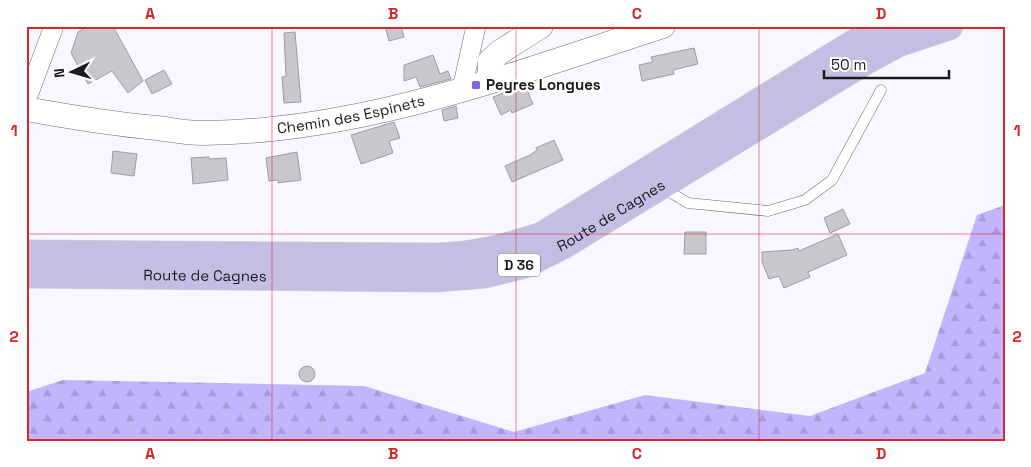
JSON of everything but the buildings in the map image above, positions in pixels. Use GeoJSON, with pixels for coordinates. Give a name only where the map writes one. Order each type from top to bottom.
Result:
{"type":"FeatureCollection","features":[{"type":"Feature","properties":{"kind":"main road","name":"Route de Cagnes"},"geometry":{"type":"LineString","coordinates":[[26,254],[436,257],[474,256],[504,249],[542,236],[855,43],[887,26]]}},
{"type":"Feature","properties":{"kind":"main road","name":"Route de Cagnes"},"geometry":{"type":"LineString","coordinates":[[26,274],[436,278],[485,274],[524,264],[563,245],[863,62],[898,43],[949,26]]}},
{"type":"Feature","properties":{"kind":"street"},"geometry":{"type":"LineString","coordinates":[[26,101],[54,26]]}},
{"type":"Feature","properties":{"kind":"street"},"geometry":{"type":"LineString","coordinates":[[462,89],[476,26]]}},
{"type":"Feature","properties":{"kind":"street"},"geometry":{"type":"LineString","coordinates":[[489,81],[490,61],[500,52],[541,26]]}},
{"type":"Feature","properties":{"kind":"street","name":"Chemin des Espinets"},"geometry":{"type":"LineString","coordinates":[[26,109],[99,122],[201,133],[298,126],[374,114],[489,81],[664,26]]}},
{"type":"Feature","properties":{"kind":"lane"},"geometry":{"type":"LineString","coordinates":[[660,186],[688,203],[768,211],[805,200],[832,180],[881,90]]}},
{"type":"Feature","properties":{"kind":"green space"},"geometry":{"type":"Polygon","coordinates":[[[1005,205],[1005,441],[26,441],[26,392],[63,380],[364,386],[514,432],[645,395],[810,416],[925,373],[977,215],[1005,205]]]}},
{"type":"Feature","properties":{"kind":"place","name":"Peyres Longues"},"geometry":{"type":"Point","coordinates":[476,85]}}]}
